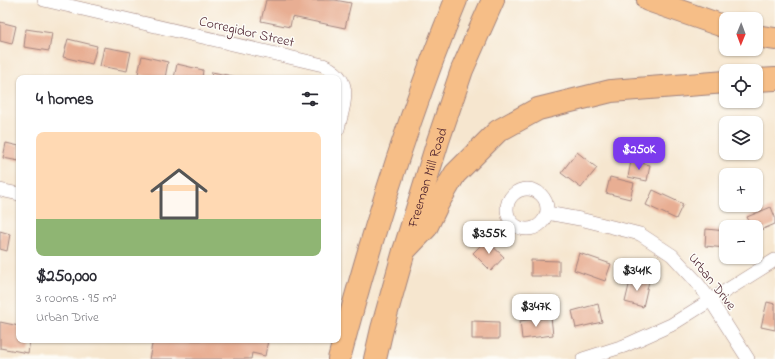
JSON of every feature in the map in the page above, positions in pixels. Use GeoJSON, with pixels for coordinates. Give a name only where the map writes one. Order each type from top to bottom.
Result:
{"type":"FeatureCollection","features":[{"type":"Feature","properties":{"kind":"highway"},"geometry":{"type":"LineString","coordinates":[[441,0],[447,24]]}},
{"type":"Feature","properties":{"kind":"highway"},"geometry":{"type":"LineString","coordinates":[[338,359],[397,160],[456,0]]}},
{"type":"Feature","properties":{"kind":"highway","name":"Freeman Mill Road"},"geometry":{"type":"LineString","coordinates":[[375,359],[404,251],[438,140],[462,70],[493,0]]}},
{"type":"Feature","properties":{"kind":"highway"},"geometry":{"type":"LineString","coordinates":[[648,0],[719,25]]}},
{"type":"Feature","properties":{"kind":"highway"},"geometry":{"type":"LineString","coordinates":[[763,37],[775,39]]}},
{"type":"Feature","properties":{"kind":"highway"},"geometry":{"type":"LineString","coordinates":[[763,80],[775,79]]}},
{"type":"Feature","properties":{"kind":"highway"},"geometry":{"type":"LineString","coordinates":[[404,251],[426,228],[438,203],[455,174],[498,131],[538,108],[611,91],[719,83]]}},
{"type":"Feature","properties":{"kind":"street","name":"Corregidor Street"},"geometry":{"type":"LineString","coordinates":[[44,0],[323,65],[332,68],[339,75]]}},
{"type":"Feature","properties":{"kind":"street","name":"Corregidor Street"},"geometry":{"type":"LineString","coordinates":[[341,78],[344,83],[345,97],[341,115]]}},
{"type":"Feature","properties":{"kind":"street"},"geometry":{"type":"LineString","coordinates":[[0,190],[16,193]]}},
{"type":"Feature","properties":{"kind":"street","name":"Urban Drive"},"geometry":{"type":"LineString","coordinates":[[547,213],[580,219],[640,234],[672,255],[695,280],[711,301],[748,359]]}},
{"type":"Feature","properties":{"kind":"street"},"geometry":{"type":"LineString","coordinates":[[583,359],[624,346],[670,325],[775,260]]}},
{"type":"Feature","properties":{"kind":"building"},"geometry":{"type":"Polygon","coordinates":[[[266,0],[335,0],[351,3],[345,28],[292,17],[290,27],[261,21],[266,0]]]}},
{"type":"Feature","properties":{"kind":"building"},"geometry":{"type":"Polygon","coordinates":[[[0,22],[16,26],[12,44],[0,41],[0,22]]]}},
{"type":"Feature","properties":{"kind":"building"},"geometry":{"type":"Polygon","coordinates":[[[26,29],[52,33],[49,51],[24,47],[26,29]]]}},
{"type":"Feature","properties":{"kind":"building"},"geometry":{"type":"Polygon","coordinates":[[[68,39],[97,46],[92,64],[63,57],[68,39]]]}},
{"type":"Feature","properties":{"kind":"building"},"geometry":{"type":"Polygon","coordinates":[[[104,47],[131,52],[127,71],[100,66],[104,47]]]}},
{"type":"Feature","properties":{"kind":"building"},"geometry":{"type":"Polygon","coordinates":[[[142,56],[168,62],[166,75],[138,74],[142,56]]]}},
{"type":"Feature","properties":{"kind":"building"},"geometry":{"type":"Polygon","coordinates":[[[177,64],[203,70],[202,75],[175,75],[177,64]]]}},
{"type":"Feature","properties":{"kind":"building"},"geometry":{"type":"Polygon","coordinates":[[[212,72],[227,75],[212,75],[212,72]]]}},
{"type":"Feature","properties":{"kind":"building"},"geometry":{"type":"Polygon","coordinates":[[[6,143],[16,145],[16,160],[3,158],[6,143]]]}},
{"type":"Feature","properties":{"kind":"building"},"geometry":{"type":"Polygon","coordinates":[[[577,152],[597,168],[581,188],[561,173],[577,152]]]}},
{"type":"Feature","properties":{"kind":"building"},"geometry":{"type":"Polygon","coordinates":[[[631,161],[650,165],[647,181],[628,177],[631,161]]]}},
{"type":"Feature","properties":{"kind":"building"},"geometry":{"type":"Polygon","coordinates":[[[610,177],[634,183],[630,199],[606,193],[610,177]]]}},
{"type":"Feature","properties":{"kind":"building"},"geometry":{"type":"Polygon","coordinates":[[[653,190],[683,204],[676,219],[646,205],[653,190]]]}},
{"type":"Feature","properties":{"kind":"building"},"geometry":{"type":"Polygon","coordinates":[[[771,207],[775,217],[775,224],[763,229],[763,220],[748,220],[747,217],[763,212],[763,210],[771,207]]]}},
{"type":"Feature","properties":{"kind":"building"},"geometry":{"type":"Polygon","coordinates":[[[706,229],[719,230],[719,247],[705,246],[706,229]]]}},
{"type":"Feature","properties":{"kind":"building"},"geometry":{"type":"Polygon","coordinates":[[[0,231],[10,234],[7,251],[0,249],[0,231]]]}},
{"type":"Feature","properties":{"kind":"building"},"geometry":{"type":"Polygon","coordinates":[[[486,240],[504,257],[491,271],[473,253],[486,240]]]}},
{"type":"Feature","properties":{"kind":"building"},"geometry":{"type":"Polygon","coordinates":[[[579,253],[611,264],[605,281],[574,270],[579,253]]]}},
{"type":"Feature","properties":{"kind":"building"},"geometry":{"type":"Polygon","coordinates":[[[531,260],[559,261],[559,276],[531,276],[531,260]]]}},
{"type":"Feature","properties":{"kind":"building"},"geometry":{"type":"Polygon","coordinates":[[[631,277],[649,281],[643,307],[625,302],[631,277]]]}},
{"type":"Feature","properties":{"kind":"building"},"geometry":{"type":"Polygon","coordinates":[[[767,302],[775,304],[775,330],[761,327],[767,302]]]}},
{"type":"Feature","properties":{"kind":"building"},"geometry":{"type":"Polygon","coordinates":[[[598,304],[602,322],[576,328],[572,311],[598,304]]]}},
{"type":"Feature","properties":{"kind":"building"},"geometry":{"type":"Polygon","coordinates":[[[551,317],[553,335],[522,339],[520,321],[551,317]]]}},
{"type":"Feature","properties":{"kind":"building"},"geometry":{"type":"Polygon","coordinates":[[[472,321],[499,322],[499,339],[472,339],[472,321]]]}},
{"type":"Feature","properties":{"kind":"building"},"geometry":{"type":"Polygon","coordinates":[[[0,322],[16,325],[16,343],[30,343],[28,353],[0,348],[0,322]]]}},
{"type":"Feature","properties":{"kind":"building"},"geometry":{"type":"Polygon","coordinates":[[[152,343],[267,343],[265,356],[252,353],[251,359],[149,359],[152,343]]]}}]}
